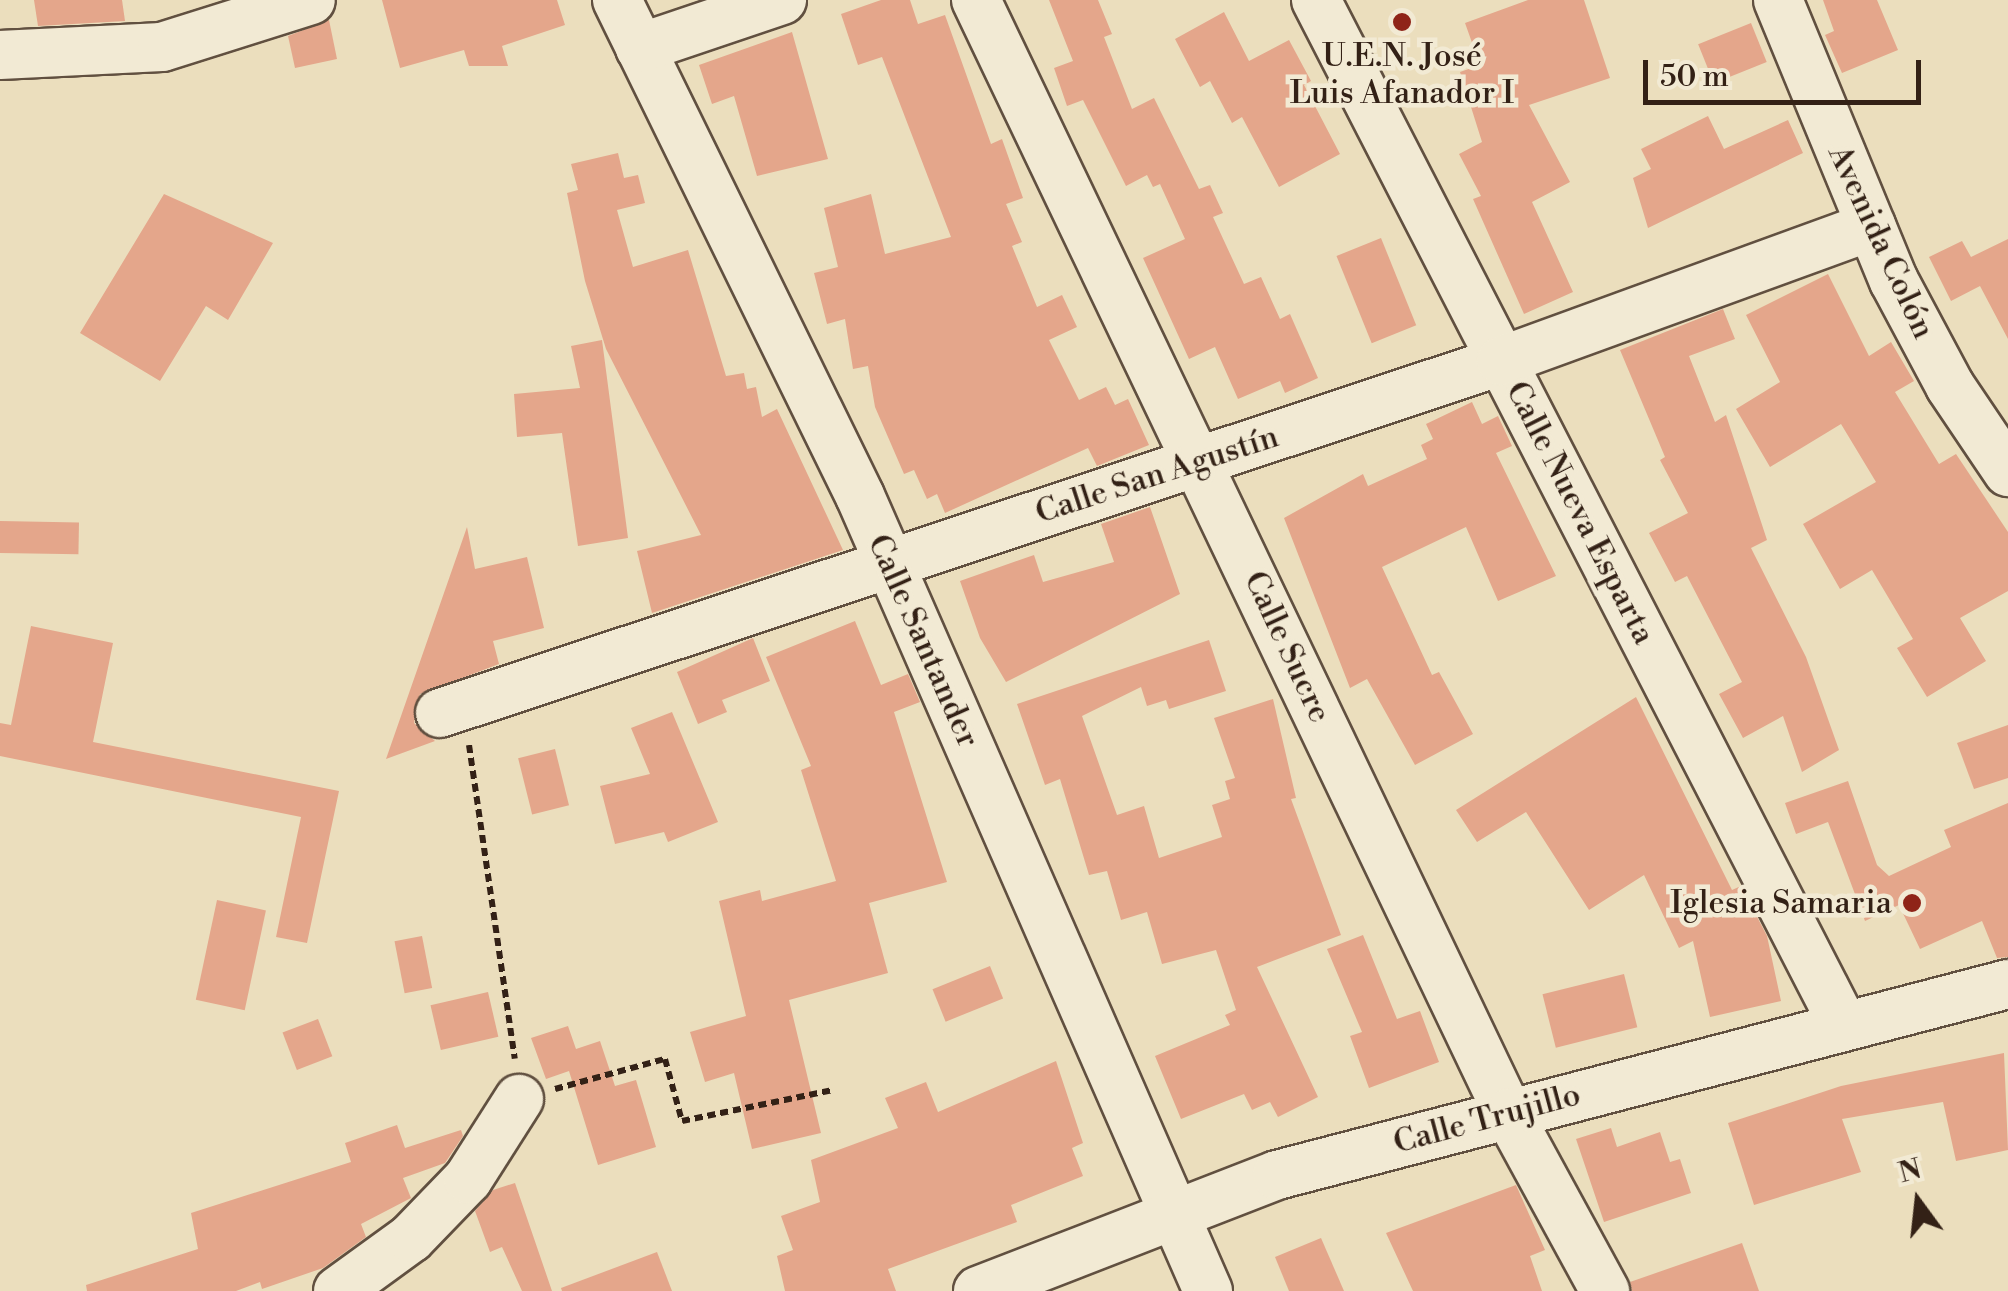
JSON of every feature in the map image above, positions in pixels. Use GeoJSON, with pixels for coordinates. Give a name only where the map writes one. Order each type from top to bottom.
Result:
{"type":"FeatureCollection","features":[{"type":"Feature","properties":{"kind":"street","name":"Calle Santander"},"geometry":{"type":"LineString","coordinates":[[616,0],[890,564],[1208,1291]]}},
{"type":"Feature","properties":{"kind":"street"},"geometry":{"type":"LineString","coordinates":[[640,48],[782,0]]}},
{"type":"Feature","properties":{"kind":"street","name":"Calle Sucre"},"geometry":{"type":"LineString","coordinates":[[976,0],[1508,1113],[1605,1291]]}},
{"type":"Feature","properties":{"kind":"street","name":"Calle Nueva Esparta"},"geometry":{"type":"LineString","coordinates":[[1316,0],[1844,1026]]}},
{"type":"Feature","properties":{"kind":"street","name":"Avenida Colón"},"geometry":{"type":"LineString","coordinates":[[1778,0],[1871,226],[1950,386],[2008,472]]}},
{"type":"Feature","properties":{"kind":"street"},"geometry":{"type":"LineString","coordinates":[[0,55],[162,46],[297,2]]}},
{"type":"Feature","properties":{"kind":"street","name":"Calle San Agustín"},"geometry":{"type":"LineString","coordinates":[[451,709],[1501,360],[1871,226]]}},
{"type":"Feature","properties":{"kind":"street","name":"Calle Trujillo"},"geometry":{"type":"LineString","coordinates":[[978,1291],[1276,1175],[2008,984]]}},
{"type":"Feature","properties":{"kind":"street"},"geometry":{"type":"LineString","coordinates":[[338,1291],[411,1238],[468,1179],[519,1099]]}},
{"type":"Feature","properties":{"kind":"street"},"geometry":{"type":"LineString","coordinates":[[1084,1291],[1097,1243]]}},
{"type":"Feature","properties":{"kind":"path"},"geometry":{"type":"LineString","coordinates":[[451,709],[519,1099],[665,1058],[682,1121],[834,1090]]}},
{"type":"Feature","properties":{"kind":"building"},"geometry":{"type":"Polygon","coordinates":[[[34,0],[122,0],[125,21],[38,26],[34,0]]]}},
{"type":"Feature","properties":{"kind":"building"},"geometry":{"type":"Polygon","coordinates":[[[382,0],[557,0],[565,25],[502,46],[508,66],[469,66],[464,50],[400,68],[382,0]]]}},
{"type":"Feature","properties":{"kind":"building"},"geometry":{"type":"Polygon","coordinates":[[[881,0],[910,0],[918,24],[945,15],[991,144],[1002,139],[1023,198],[1006,204],[1022,242],[1012,246],[1037,307],[1062,295],[1077,327],[1049,340],[1079,400],[1106,387],[1115,405],[1128,399],[1149,445],[1097,466],[1088,448],[945,513],[937,494],[927,499],[914,470],[904,474],[875,407],[868,366],[853,369],[845,319],[827,324],[814,273],[838,267],[824,208],[871,194],[885,254],[951,237],[882,57],[858,65],[841,14],[881,0]]]}},
{"type":"Feature","properties":{"kind":"building"},"geometry":{"type":"Polygon","coordinates":[[[1049,0],[1098,0],[1112,34],[1104,37],[1132,109],[1154,98],[1199,189],[1210,185],[1223,213],[1213,217],[1244,284],[1261,277],[1280,319],[1290,314],[1318,378],[1285,393],[1280,381],[1238,399],[1215,347],[1189,359],[1143,258],[1185,239],[1160,184],[1153,187],[1147,175],[1126,186],[1083,100],[1067,106],[1054,68],[1073,61],[1049,0]]]}},
{"type":"Feature","properties":{"kind":"building"},"geometry":{"type":"Polygon","coordinates":[[[1528,0],[1584,0],[1610,78],[1529,105],[1570,182],[1532,202],[1573,292],[1524,314],[1473,199],[1481,196],[1459,154],[1482,142],[1460,72],[1480,65],[1465,23],[1528,0]]]}},
{"type":"Feature","properties":{"kind":"building"},"geometry":{"type":"Polygon","coordinates":[[[1823,0],[1877,0],[1898,50],[1842,73],[1825,35],[1834,31],[1823,0]]]}},
{"type":"Feature","properties":{"kind":"building"},"geometry":{"type":"Polygon","coordinates":[[[1224,12],[1249,61],[1289,40],[1311,81],[1304,85],[1340,154],[1279,187],[1242,117],[1232,123],[1210,81],[1200,87],[1175,39],[1224,12]]]}},
{"type":"Feature","properties":{"kind":"building"},"geometry":{"type":"Polygon","coordinates":[[[329,20],[337,59],[295,68],[288,36],[329,20]]]}},
{"type":"Feature","properties":{"kind":"building"},"geometry":{"type":"Polygon","coordinates":[[[1751,23],[1767,62],[1714,83],[1698,44],[1751,23]]]}},
{"type":"Feature","properties":{"kind":"building"},"geometry":{"type":"Polygon","coordinates":[[[792,32],[828,159],[757,176],[734,96],[712,104],[699,65],[792,32]]]}},
{"type":"Feature","properties":{"kind":"building"},"geometry":{"type":"Polygon","coordinates":[[[1708,116],[1724,149],[1788,120],[1803,153],[1648,228],[1633,178],[1651,169],[1641,149],[1708,116]]]}},
{"type":"Feature","properties":{"kind":"building"},"geometry":{"type":"Polygon","coordinates":[[[618,153],[624,178],[638,175],[645,203],[617,210],[633,267],[688,250],[726,376],[744,373],[747,389],[756,387],[762,417],[777,409],[843,550],[652,613],[637,551],[701,535],[606,349],[585,281],[567,193],[578,190],[571,164],[618,153]]]}},
{"type":"Feature","properties":{"kind":"building"},"geometry":{"type":"Polygon","coordinates":[[[164,194],[273,243],[228,320],[206,306],[160,381],[80,333],[164,194]]]}},
{"type":"Feature","properties":{"kind":"building"},"geometry":{"type":"Polygon","coordinates":[[[1381,238],[1416,325],[1372,343],[1336,256],[1381,238]]]}},
{"type":"Feature","properties":{"kind":"building"},"geometry":{"type":"Polygon","coordinates":[[[2008,239],[2008,339],[1980,286],[1951,301],[1929,257],[1962,241],[1971,257],[2008,239]]]}},
{"type":"Feature","properties":{"kind":"building"},"geometry":{"type":"Polygon","coordinates":[[[1828,274],[1869,356],[1891,342],[1914,381],[1895,392],[1939,464],[1956,454],[2008,532],[2008,591],[1960,618],[1986,661],[1927,697],[1897,648],[1913,639],[1872,570],[1840,589],[1803,524],[1876,482],[1841,424],[1770,467],[1736,409],[1780,382],[1746,315],[1828,274]]]}},
{"type":"Feature","properties":{"kind":"building"},"geometry":{"type":"Polygon","coordinates":[[[1723,309],[1735,339],[1689,356],[1715,422],[1726,415],[1767,540],[1751,548],[1806,657],[1839,750],[1802,772],[1783,716],[1743,738],[1719,694],[1742,682],[1687,576],[1675,582],[1649,533],[1688,513],[1660,460],[1665,457],[1620,350],[1723,309]]]}},
{"type":"Feature","properties":{"kind":"building"},"geometry":{"type":"Polygon","coordinates":[[[602,340],[628,538],[578,546],[562,433],[517,437],[514,394],[580,388],[571,346],[602,340]]]}},
{"type":"Feature","properties":{"kind":"building"},"geometry":{"type":"Polygon","coordinates":[[[1472,402],[1482,424],[1498,416],[1512,446],[1496,453],[1556,576],[1498,601],[1466,527],[1382,567],[1432,675],[1439,672],[1473,734],[1415,765],[1367,679],[1350,688],[1284,518],[1363,474],[1368,486],[1427,459],[1421,445],[1433,439],[1426,424],[1472,402]]]}},
{"type":"Feature","properties":{"kind":"building"},"geometry":{"type":"Polygon","coordinates":[[[1150,507],[1180,594],[1006,682],[980,638],[960,581],[1034,555],[1043,582],[1114,562],[1101,524],[1150,507]]]}},
{"type":"Feature","properties":{"kind":"building"},"geometry":{"type":"Polygon","coordinates":[[[0,521],[79,522],[78,554],[0,553],[0,521]]]}},
{"type":"Feature","properties":{"kind":"building"},"geometry":{"type":"Polygon","coordinates":[[[467,527],[475,569],[527,557],[544,628],[493,641],[499,664],[420,694],[414,723],[435,741],[386,759],[467,527]]]}},
{"type":"Feature","properties":{"kind":"building"},"geometry":{"type":"Polygon","coordinates":[[[855,621],[881,685],[908,674],[920,702],[894,712],[947,882],[869,903],[888,973],[789,1000],[821,1133],[752,1149],[734,1073],[705,1082],[690,1032],[746,1016],[719,901],[760,890],[762,901],[836,881],[801,770],[811,766],[766,657],[855,621]]]}},
{"type":"Feature","properties":{"kind":"building"},"geometry":{"type":"Polygon","coordinates":[[[31,626],[113,643],[93,742],[339,791],[307,943],[276,937],[301,817],[0,756],[0,723],[11,725],[31,626]]]}},
{"type":"Feature","properties":{"kind":"building"},"geometry":{"type":"Polygon","coordinates":[[[753,638],[770,681],[722,700],[727,712],[698,724],[677,672],[753,638]]]}},
{"type":"Feature","properties":{"kind":"building"},"geometry":{"type":"Polygon","coordinates":[[[1209,640],[1226,691],[1169,709],[1166,700],[1147,706],[1141,687],[1082,716],[1117,815],[1144,806],[1159,858],[1222,837],[1212,805],[1230,799],[1225,781],[1235,778],[1214,718],[1273,699],[1296,798],[1291,799],[1341,935],[1257,967],[1318,1097],[1278,1117],[1270,1102],[1252,1110],[1244,1094],[1181,1119],[1155,1056],[1230,1025],[1225,1015],[1236,1010],[1216,950],[1162,964],[1147,912],[1121,920],[1107,871],[1089,875],[1060,779],[1045,785],[1017,704],[1209,640]]]}},
{"type":"Feature","properties":{"kind":"building"},"geometry":{"type":"Polygon","coordinates":[[[1636,697],[1732,890],[1741,886],[1767,936],[1781,1001],[1710,1017],[1693,941],[1679,948],[1644,875],[1589,910],[1526,812],[1477,842],[1456,810],[1636,697]]]}},
{"type":"Feature","properties":{"kind":"building"},"geometry":{"type":"Polygon","coordinates":[[[672,712],[718,822],[668,842],[664,832],[615,844],[600,786],[650,774],[631,728],[672,712]]]}},
{"type":"Feature","properties":{"kind":"building"},"geometry":{"type":"Polygon","coordinates":[[[2008,725],[2008,778],[1974,789],[1957,743],[2008,725]]]}},
{"type":"Feature","properties":{"kind":"building"},"geometry":{"type":"Polygon","coordinates":[[[555,749],[569,805],[532,814],[518,758],[555,749]]]}},
{"type":"Feature","properties":{"kind":"building"},"geometry":{"type":"Polygon","coordinates":[[[1848,781],[1877,865],[1889,876],[1951,847],[1944,830],[2008,803],[2008,957],[1997,958],[1982,921],[1920,949],[1899,905],[1865,921],[1828,822],[1796,834],[1785,803],[1848,781]]]}},
{"type":"Feature","properties":{"kind":"building"},"geometry":{"type":"Polygon","coordinates":[[[217,900],[266,910],[245,1010],[196,1000],[217,900]]]}},
{"type":"Feature","properties":{"kind":"building"},"geometry":{"type":"Polygon","coordinates":[[[1363,935],[1397,1019],[1420,1011],[1439,1062],[1369,1088],[1350,1036],[1362,1032],[1327,949],[1363,935]]]}},
{"type":"Feature","properties":{"kind":"building"},"geometry":{"type":"Polygon","coordinates":[[[422,936],[432,988],[405,993],[395,941],[422,936]]]}},
{"type":"Feature","properties":{"kind":"building"},"geometry":{"type":"Polygon","coordinates":[[[990,966],[1003,998],[946,1022],[933,989],[990,966]]]}},
{"type":"Feature","properties":{"kind":"building"},"geometry":{"type":"Polygon","coordinates":[[[1624,974],[1637,1027],[1556,1048],[1542,994],[1624,974]]]}},
{"type":"Feature","properties":{"kind":"building"},"geometry":{"type":"Polygon","coordinates":[[[488,992],[498,1037],[441,1050],[431,1005],[488,992]]]}},
{"type":"Feature","properties":{"kind":"building"},"geometry":{"type":"Polygon","coordinates":[[[318,1019],[332,1056],[297,1070],[283,1033],[318,1019]]]}},
{"type":"Feature","properties":{"kind":"building"},"geometry":{"type":"Polygon","coordinates":[[[568,1026],[576,1049],[600,1041],[615,1086],[636,1080],[656,1147],[598,1165],[569,1071],[546,1079],[531,1038],[568,1026]]]}},
{"type":"Feature","properties":{"kind":"building"},"geometry":{"type":"Polygon","coordinates":[[[2004,1053],[2008,1150],[1956,1161],[1943,1102],[1842,1119],[1861,1172],[1754,1205],[1728,1123],[1841,1086],[2004,1053]]]}},
{"type":"Feature","properties":{"kind":"building"},"geometry":{"type":"Polygon","coordinates":[[[1056,1061],[1083,1143],[1072,1148],[1083,1176],[1011,1205],[1017,1222],[888,1269],[896,1291],[785,1291],[777,1256],[793,1250],[781,1216],[820,1202],[811,1160],[898,1128],[885,1098],[926,1082],[938,1112],[1056,1061]]]}},
{"type":"Feature","properties":{"kind":"building"},"geometry":{"type":"Polygon","coordinates":[[[397,1125],[405,1148],[461,1130],[463,1136],[445,1163],[403,1178],[411,1198],[361,1224],[366,1237],[323,1268],[262,1289],[260,1282],[236,1291],[87,1291],[86,1285],[198,1249],[191,1213],[351,1162],[345,1143],[397,1125]]]}},
{"type":"Feature","properties":{"kind":"building"},"geometry":{"type":"Polygon","coordinates":[[[1611,1128],[1617,1147],[1660,1132],[1670,1162],[1680,1159],[1691,1193],[1604,1222],[1576,1139],[1611,1128]]]}},
{"type":"Feature","properties":{"kind":"building"},"geometry":{"type":"Polygon","coordinates":[[[515,1183],[552,1291],[522,1291],[502,1247],[490,1252],[475,1211],[493,1190],[515,1183]]]}},
{"type":"Feature","properties":{"kind":"building"},"geometry":{"type":"Polygon","coordinates":[[[1516,1185],[1545,1250],[1530,1256],[1542,1291],[1413,1291],[1386,1233],[1516,1185]]]}},
{"type":"Feature","properties":{"kind":"building"},"geometry":{"type":"Polygon","coordinates":[[[1321,1238],[1344,1291],[1289,1291],[1275,1257],[1321,1238]]]}},
{"type":"Feature","properties":{"kind":"building"},"geometry":{"type":"Polygon","coordinates":[[[1742,1243],[1759,1291],[1632,1291],[1630,1282],[1742,1243]]]}},
{"type":"Feature","properties":{"kind":"building"},"geometry":{"type":"Polygon","coordinates":[[[657,1252],[672,1291],[562,1291],[561,1288],[657,1252]]]}},
{"type":"Feature","properties":{"kind":"place","name":"U.E.N. José Luis Afanador I"},"geometry":{"type":"Point","coordinates":[1402,22]}},
{"type":"Feature","properties":{"kind":"place","name":"Iglesia Samaria"},"geometry":{"type":"Point","coordinates":[1912,903]}}]}
